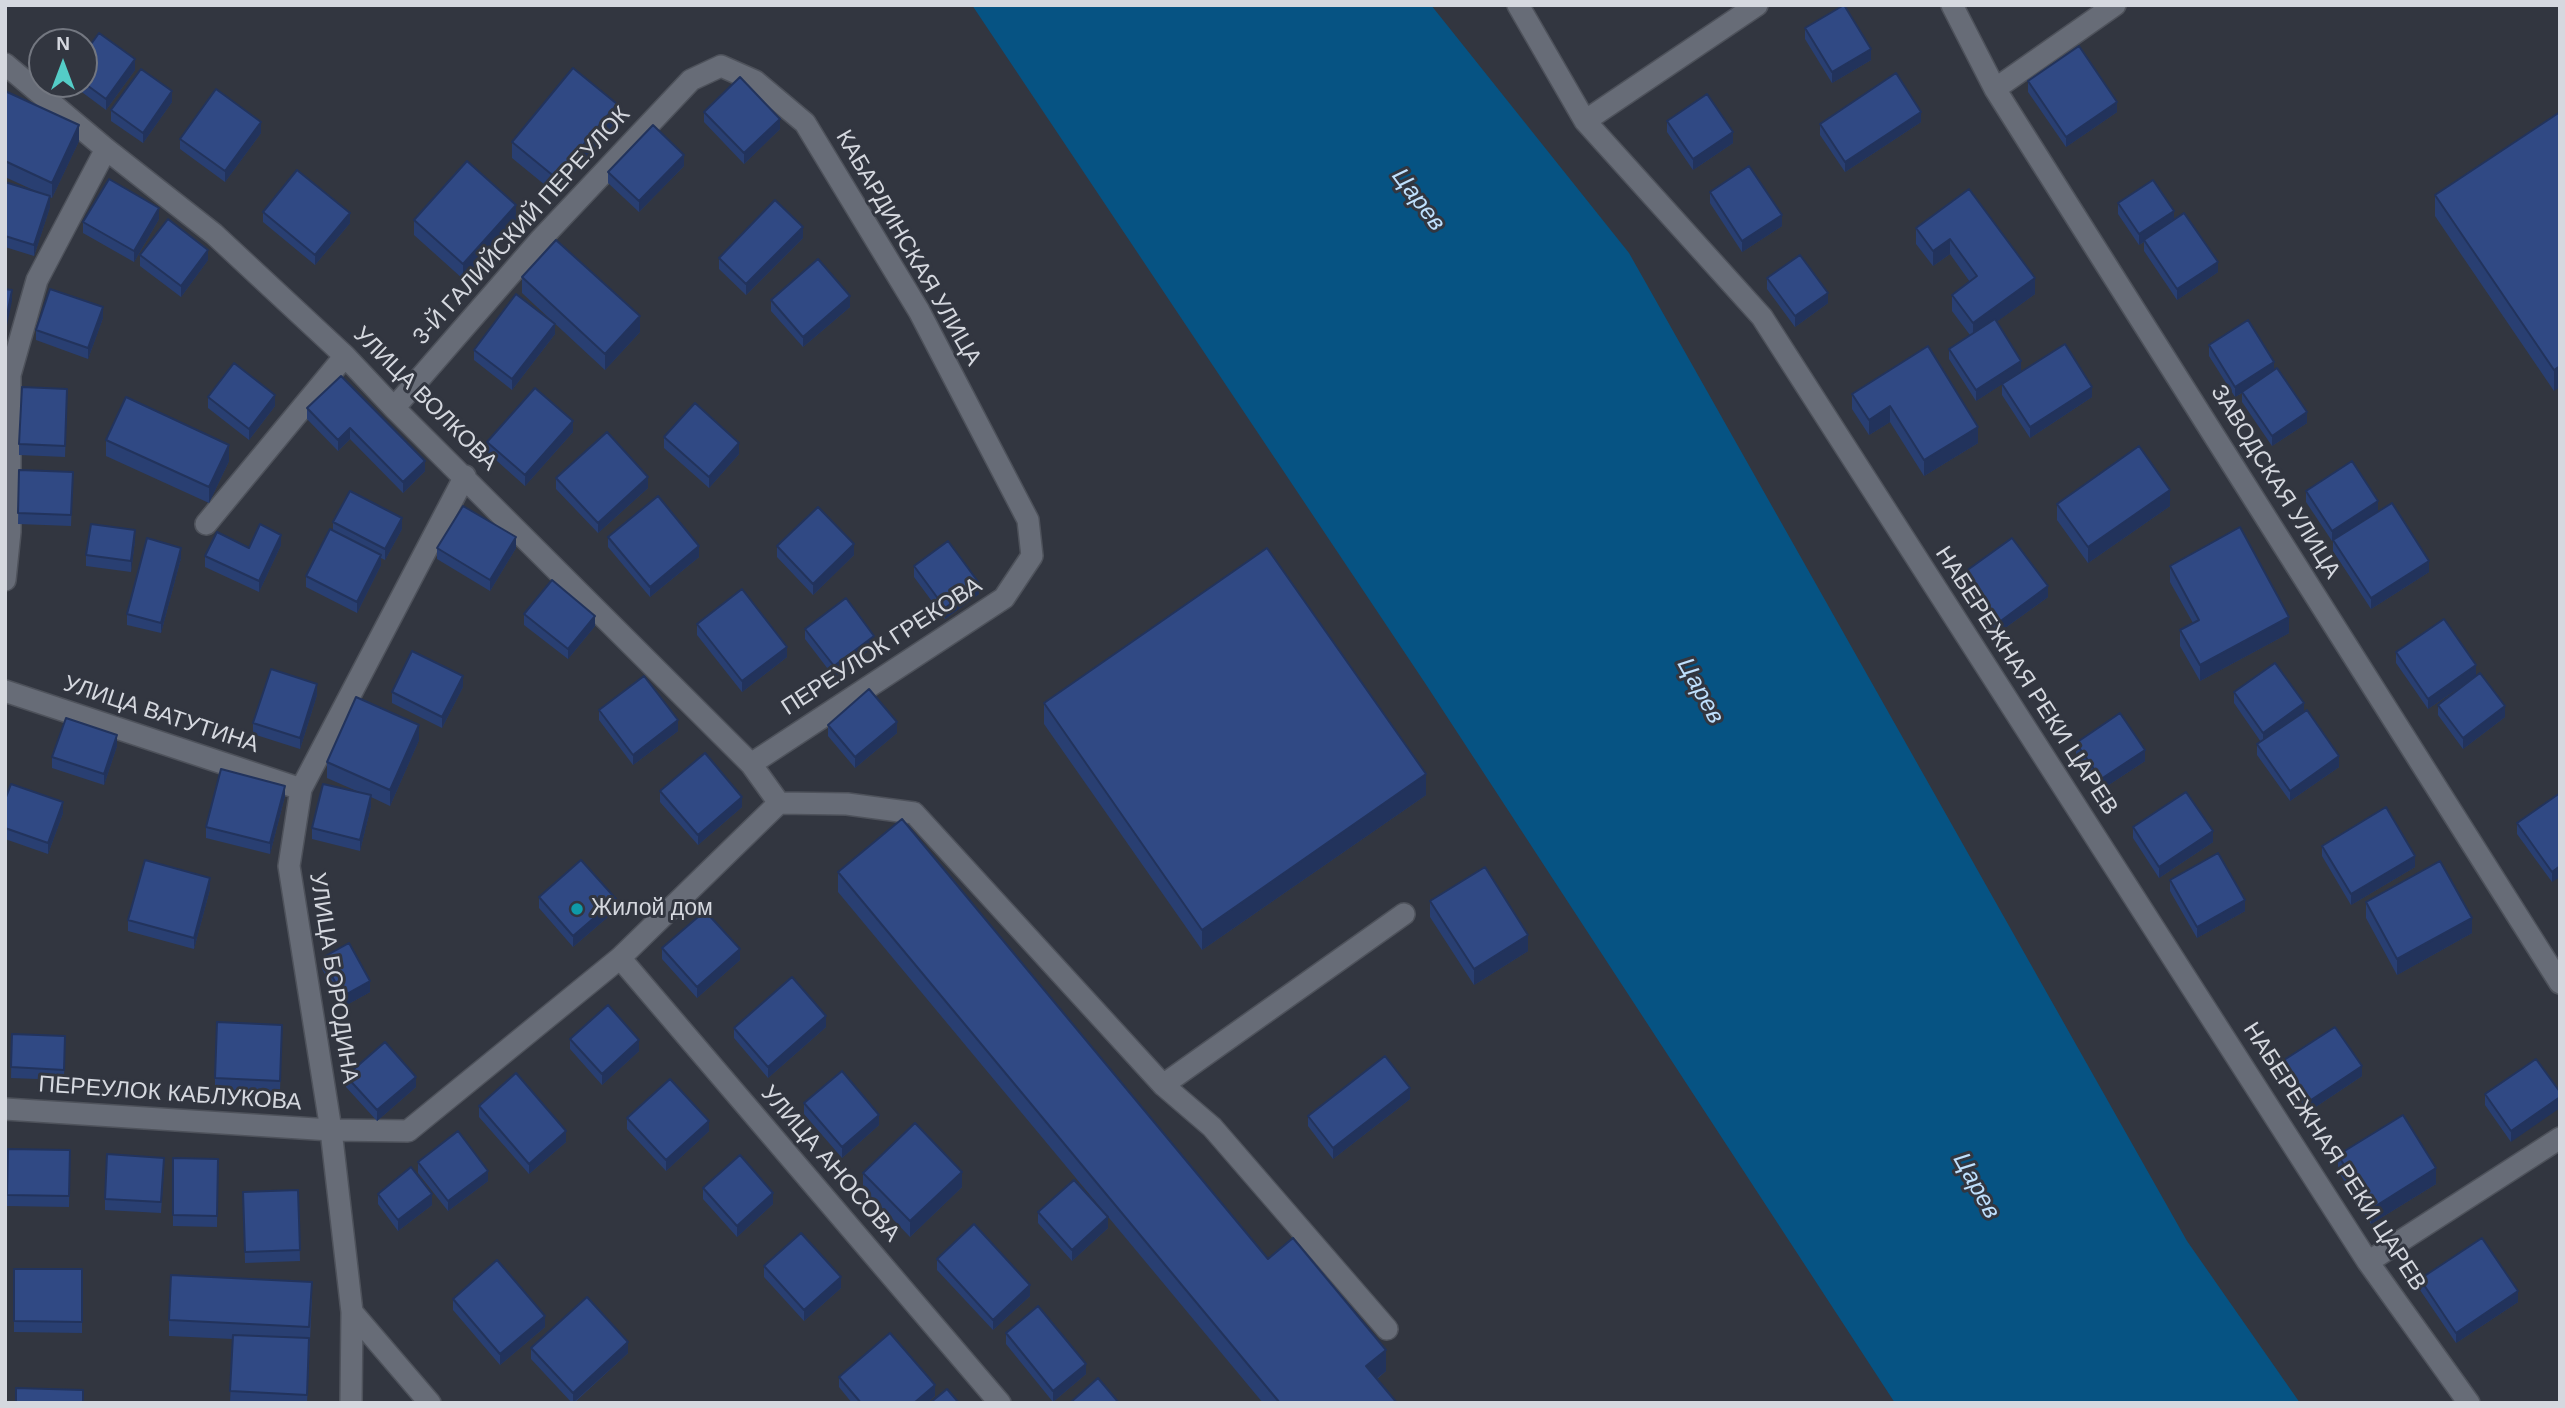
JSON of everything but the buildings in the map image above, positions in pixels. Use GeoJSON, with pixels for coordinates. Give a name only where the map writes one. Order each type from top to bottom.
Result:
{"type":"FeatureCollection","features":[{"type":"Feature","properties":{"kind":"street","name":"НАБЕРЕЖНАЯ РЕКИ ЦАРЕВ"},"geometry":{"type":"LineString","coordinates":[[1518,5],[1585,121],[1762,317],[2368,1262],[2469,1403]]}},
{"type":"Feature","properties":{"kind":"street"},"geometry":{"type":"LineString","coordinates":[[1585,121],[1758,5]]}},
{"type":"Feature","properties":{"kind":"street","name":"ЗАВОДСКАЯ УЛИЦА"},"geometry":{"type":"LineString","coordinates":[[1952,5],[1996,89],[2560,983]]}},
{"type":"Feature","properties":{"kind":"street"},"geometry":{"type":"LineString","coordinates":[[1996,89],[2115,5]]}},
{"type":"Feature","properties":{"kind":"street","name":"УЛИЦА ВОЛКОВА"},"geometry":{"type":"LineString","coordinates":[[5,64],[106,149],[214,234],[345,356],[751,764],[779,803]]}},
{"type":"Feature","properties":{"kind":"street","name":"КАБАРДИНСКАЯ УЛИЦА"},"geometry":{"type":"LineString","coordinates":[[691,80],[722,66],[755,81],[805,123],[919,312],[1028,520]]}},
{"type":"Feature","properties":{"kind":"street","name":"3-Й ГАЛИЙСКИЙ ПЕРЕУЛОК"},"geometry":{"type":"LineString","coordinates":[[394,408],[541,239],[691,80]]}},
{"type":"Feature","properties":{"kind":"street"},"geometry":{"type":"LineString","coordinates":[[5,580],[10,532],[10,375],[37,281],[106,149]]}},
{"type":"Feature","properties":{"kind":"street"},"geometry":{"type":"LineString","coordinates":[[206,524],[345,356]]}},
{"type":"Feature","properties":{"kind":"street","name":"УЛИЦА БОРОДИНА"},"geometry":{"type":"LineString","coordinates":[[351,1403],[352,1312],[331,1130],[289,866],[301,789],[465,476]]}},
{"type":"Feature","properties":{"kind":"street","name":"ПЕРЕУЛОК ГРЕКОВА"},"geometry":{"type":"LineString","coordinates":[[751,764],[1004,598],[1032,556],[1028,520]]}},
{"type":"Feature","properties":{"kind":"street","name":"УЛИЦА ВАТУТИНА"},"geometry":{"type":"LineString","coordinates":[[5,691],[301,789]]}},
{"type":"Feature","properties":{"kind":"street"},"geometry":{"type":"LineString","coordinates":[[779,803],[846,804],[914,813],[1163,1085],[1212,1127],[1388,1329]]}},
{"type":"Feature","properties":{"kind":"street","name":"ПЕРЕУЛОК КАБЛУКОВА"},"geometry":{"type":"LineString","coordinates":[[5,1110],[331,1130],[408,1131],[620,958],[779,803]]}},
{"type":"Feature","properties":{"kind":"street"},"geometry":{"type":"LineString","coordinates":[[1163,1085],[1404,914]]}},
{"type":"Feature","properties":{"kind":"street","name":"УЛИЦА АНОСОВА"},"geometry":{"type":"LineString","coordinates":[[620,958],[1000,1403]]}},
{"type":"Feature","properties":{"kind":"street"},"geometry":{"type":"LineString","coordinates":[[2368,1262],[2560,1138]]}},
{"type":"Feature","properties":{"kind":"street"},"geometry":{"type":"LineString","coordinates":[[352,1312],[430,1403]]}},
{"type":"Feature","properties":{"kind":"water","name":"Царев"},"geometry":{"type":"Polygon","coordinates":[[[972,5],[1431,5],[1629,253],[2187,1241],[2300,1403],[1895,1403],[1425,683],[972,5]]]}},
{"type":"Feature","properties":{"kind":"place","name":"Жилой дом"},"geometry":{"type":"Point","coordinates":[577,909]}}]}
